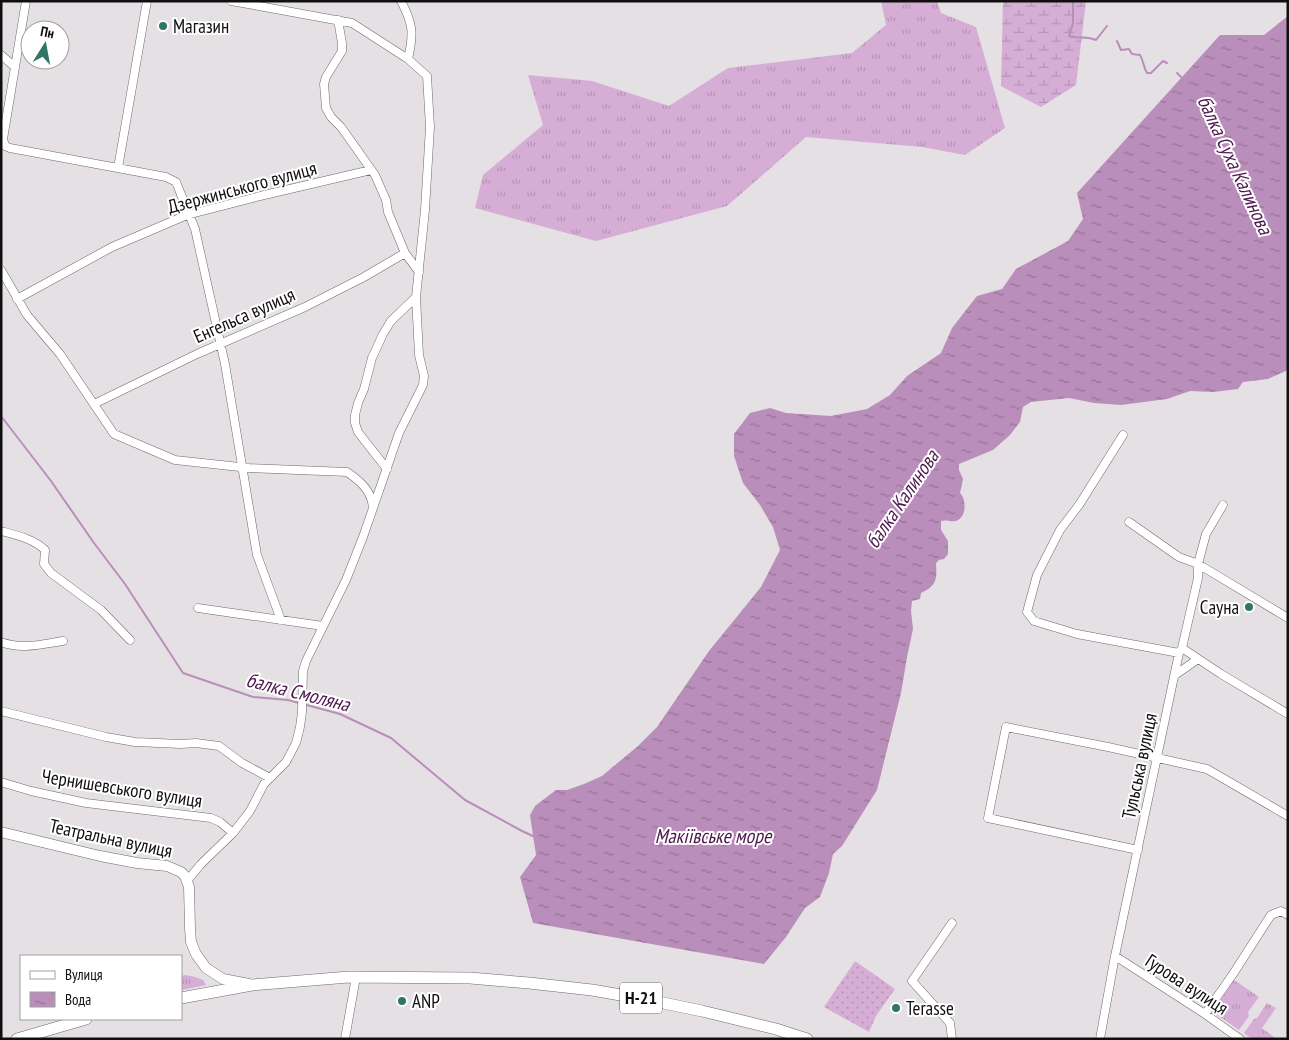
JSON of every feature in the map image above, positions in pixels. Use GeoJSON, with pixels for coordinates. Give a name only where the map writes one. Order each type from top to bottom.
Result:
{"type":"FeatureCollection","features":[{"type":"Feature","properties":{"kind":"main road","name":"Н-21"},"geometry":{"type":"LineString","coordinates":[[182,998],[252,985],[356,977],[470,978],[529,982],[649,1000],[776,1029],[807,1039]]}},
{"type":"Feature","properties":{"kind":"main road"},"geometry":{"type":"LineString","coordinates":[[17,1039],[83,1020]]}},
{"type":"Feature","properties":{"kind":"street"},"geometry":{"type":"LineString","coordinates":[[26,1],[4,139],[5,146],[166,177],[176,182],[195,229],[220,344],[257,555],[281,620]]}},
{"type":"Feature","properties":{"kind":"street"},"geometry":{"type":"LineString","coordinates":[[118,168],[146,1]]}},
{"type":"Feature","properties":{"kind":"street"},"geometry":{"type":"LineString","coordinates":[[187,881],[201,864],[233,833],[250,811],[264,784],[286,762],[296,744],[302,712],[304,666],[346,580],[399,433],[423,385],[424,376],[419,355],[416,297],[425,210],[430,128],[426,76],[408,58],[352,23],[231,1]]}},
{"type":"Feature","properties":{"kind":"street"},"geometry":{"type":"LineString","coordinates":[[401,1],[412,28],[412,42],[408,58]]}},
{"type":"Feature","properties":{"kind":"street"},"geometry":{"type":"LineString","coordinates":[[338,20],[342,51],[324,84],[326,108],[375,175],[405,253],[419,272]]}},
{"type":"Feature","properties":{"kind":"street"},"geometry":{"type":"LineString","coordinates":[[1,55],[15,67]]}},
{"type":"Feature","properties":{"kind":"street","name":"Дзержинського вулиця"},"geometry":{"type":"LineString","coordinates":[[17,299],[112,247],[189,214],[371,170]]}},
{"type":"Feature","properties":{"kind":"street","name":"Енгельса вулиця"},"geometry":{"type":"LineString","coordinates":[[94,404],[197,354],[305,307],[364,277],[405,253]]}},
{"type":"Feature","properties":{"kind":"street"},"geometry":{"type":"LineString","coordinates":[[1,270],[26,315],[60,354],[114,434],[175,460],[242,468],[347,472],[367,489],[373,508]]}},
{"type":"Feature","properties":{"kind":"street"},"geometry":{"type":"LineString","coordinates":[[387,469],[358,432],[355,423],[358,403],[364,389],[372,358],[383,334],[391,320],[416,297]]}},
{"type":"Feature","properties":{"kind":"street"},"geometry":{"type":"LineString","coordinates":[[1123,435],[1079,505],[1060,530],[1037,575],[1027,612],[1034,621],[1077,634],[1181,651],[1198,659],[1288,714]]}},
{"type":"Feature","properties":{"kind":"street","name":"Тульська вулиця"},"geometry":{"type":"LineString","coordinates":[[1100,1039],[1115,956],[1157,758],[1198,578],[1198,564],[1206,534],[1223,505]]}},
{"type":"Feature","properties":{"kind":"street"},"geometry":{"type":"LineString","coordinates":[[1129,522],[1179,557],[1198,564],[1288,618]]}},
{"type":"Feature","properties":{"kind":"street"},"geometry":{"type":"LineString","coordinates":[[1,531],[22,537],[41,546],[45,550],[44,564],[51,572],[101,610],[130,640]]}},
{"type":"Feature","properties":{"kind":"street"},"geometry":{"type":"LineString","coordinates":[[198,608],[323,626]]}},
{"type":"Feature","properties":{"kind":"street"},"geometry":{"type":"LineString","coordinates":[[1,642],[18,646],[29,646],[63,641]]}},
{"type":"Feature","properties":{"kind":"street"},"geometry":{"type":"LineString","coordinates":[[1175,675],[1198,659]]}},
{"type":"Feature","properties":{"kind":"street"},"geometry":{"type":"LineString","coordinates":[[1,711],[106,737],[135,742],[196,743],[219,746],[270,778]]}},
{"type":"Feature","properties":{"kind":"street"},"geometry":{"type":"LineString","coordinates":[[1138,850],[988,818],[1006,727],[1207,769],[1288,816]]}},
{"type":"Feature","properties":{"kind":"street","name":"Чернишевського вулиця"},"geometry":{"type":"LineString","coordinates":[[1,782],[31,791],[86,803],[211,818],[220,822],[233,833]]}},
{"type":"Feature","properties":{"kind":"street","name":"Театральна вулиця"},"geometry":{"type":"LineString","coordinates":[[1,832],[100,856],[167,866],[181,872],[189,887],[190,928],[196,954],[206,968],[222,979],[252,985]]}},
{"type":"Feature","properties":{"kind":"street"},"geometry":{"type":"LineString","coordinates":[[1205,1014],[1271,915],[1284,913]]}},
{"type":"Feature","properties":{"kind":"street"},"geometry":{"type":"LineString","coordinates":[[952,923],[912,981],[950,1023],[952,1039]]}},
{"type":"Feature","properties":{"kind":"street","name":"Гурова вулиця"},"geometry":{"type":"LineString","coordinates":[[1115,956],[1240,1039]]}},
{"type":"Feature","properties":{"kind":"street"},"geometry":{"type":"LineString","coordinates":[[345,1039],[356,977]]}},
{"type":"Feature","properties":{"kind":"green space"},"geometry":{"type":"Polygon","coordinates":[[[881,1],[937,1],[941,13],[976,27],[1005,128],[965,155],[922,147],[806,137],[727,206],[596,241],[475,208],[483,175],[543,125],[528,75],[592,81],[669,106],[728,68],[852,53],[886,25],[881,1]]]}},
{"type":"Feature","properties":{"kind":"green space"},"geometry":{"type":"Polygon","coordinates":[[[1003,1],[1086,1],[1076,85],[1041,107],[1001,86],[1003,1]]]}},
{"type":"Feature","properties":{"kind":"green space"},"geometry":{"type":"Polygon","coordinates":[[[855,961],[895,989],[876,1016],[869,1032],[824,1007],[855,961]]]}},
{"type":"Feature","properties":{"kind":"green space"},"geometry":{"type":"Polygon","coordinates":[[[182,976],[203,980],[206,985],[182,990],[182,976]]]}},
{"type":"Feature","properties":{"kind":"green space"},"geometry":{"type":"Polygon","coordinates":[[[1234,980],[1259,997],[1248,1012],[1249,1016],[1239,1030],[1213,1012],[1234,980]]]}},
{"type":"Feature","properties":{"kind":"green space"},"geometry":{"type":"Polygon","coordinates":[[[1267,1003],[1276,1008],[1262,1028],[1274,1037],[1273,1039],[1252,1039],[1244,1033],[1267,1003]]]}},
{"type":"Feature","properties":{"kind":"water","name":"Макіївське море"},"geometry":{"type":"Polygon","coordinates":[[[1288,16],[1288,370],[1268,379],[1243,382],[1238,389],[1213,392],[1190,391],[1167,399],[1121,405],[1094,403],[1069,398],[1031,402],[1023,407],[1020,422],[1010,435],[993,450],[959,464],[959,470],[963,479],[960,493],[964,503],[963,515],[958,520],[941,521],[941,530],[948,541],[948,554],[944,559],[936,563],[936,578],[933,585],[921,593],[920,599],[912,601],[913,629],[901,693],[877,790],[842,846],[833,854],[829,873],[820,897],[805,908],[786,937],[764,964],[533,923],[520,877],[536,855],[530,815],[535,806],[556,790],[567,790],[602,776],[638,746],[657,727],[709,651],[761,587],[780,550],[773,527],[760,505],[743,483],[734,456],[734,434],[750,413],[770,408],[786,413],[831,416],[867,409],[890,395],[907,376],[941,353],[952,328],[977,296],[1002,289],[1016,269],[1068,241],[1083,219],[1077,193],[1220,35],[1264,35],[1288,16]]]}},
{"type":"Feature","properties":{"kind":"waterway","name":"балка Суха Калинова"},"geometry":{"type":"LineString","coordinates":[[1073,1],[1073,23],[1069,36],[1096,40],[1107,26]]}},
{"type":"Feature","properties":{"kind":"waterway","name":"балка Суха Калинова"},"geometry":{"type":"LineString","coordinates":[[1117,41],[1121,50],[1129,49],[1132,54],[1140,55],[1147,73],[1151,73],[1163,61],[1167,63]]}},
{"type":"Feature","properties":{"kind":"waterway","name":"балка Суха Калинова"},"geometry":{"type":"LineString","coordinates":[[1177,73],[1183,79]]}},
{"type":"Feature","properties":{"kind":"waterway","name":"балка Смоляна"},"geometry":{"type":"LineString","coordinates":[[1,416],[51,481],[125,584],[183,673],[253,697],[288,700],[299,703]]}},
{"type":"Feature","properties":{"kind":"waterway","name":"балка Смоляна"},"geometry":{"type":"LineString","coordinates":[[303,704],[340,714],[391,738],[465,800],[535,837]]}},
{"type":"Feature","properties":{"kind":"place","name":"Магазин"},"geometry":{"type":"Point","coordinates":[163,26]}},
{"type":"Feature","properties":{"kind":"place","name":"Сауна"},"geometry":{"type":"Point","coordinates":[1249,607]}},
{"type":"Feature","properties":{"kind":"place","name":"ANP"},"geometry":{"type":"Point","coordinates":[402,1001]}},
{"type":"Feature","properties":{"kind":"place","name":"Terasse"},"geometry":{"type":"Point","coordinates":[896,1008]}},
{"type":"Feature","properties":{"kind":"water label","name":"балка Калинова"},"geometry":{"type":"Point","coordinates":[902,499]}}]}
